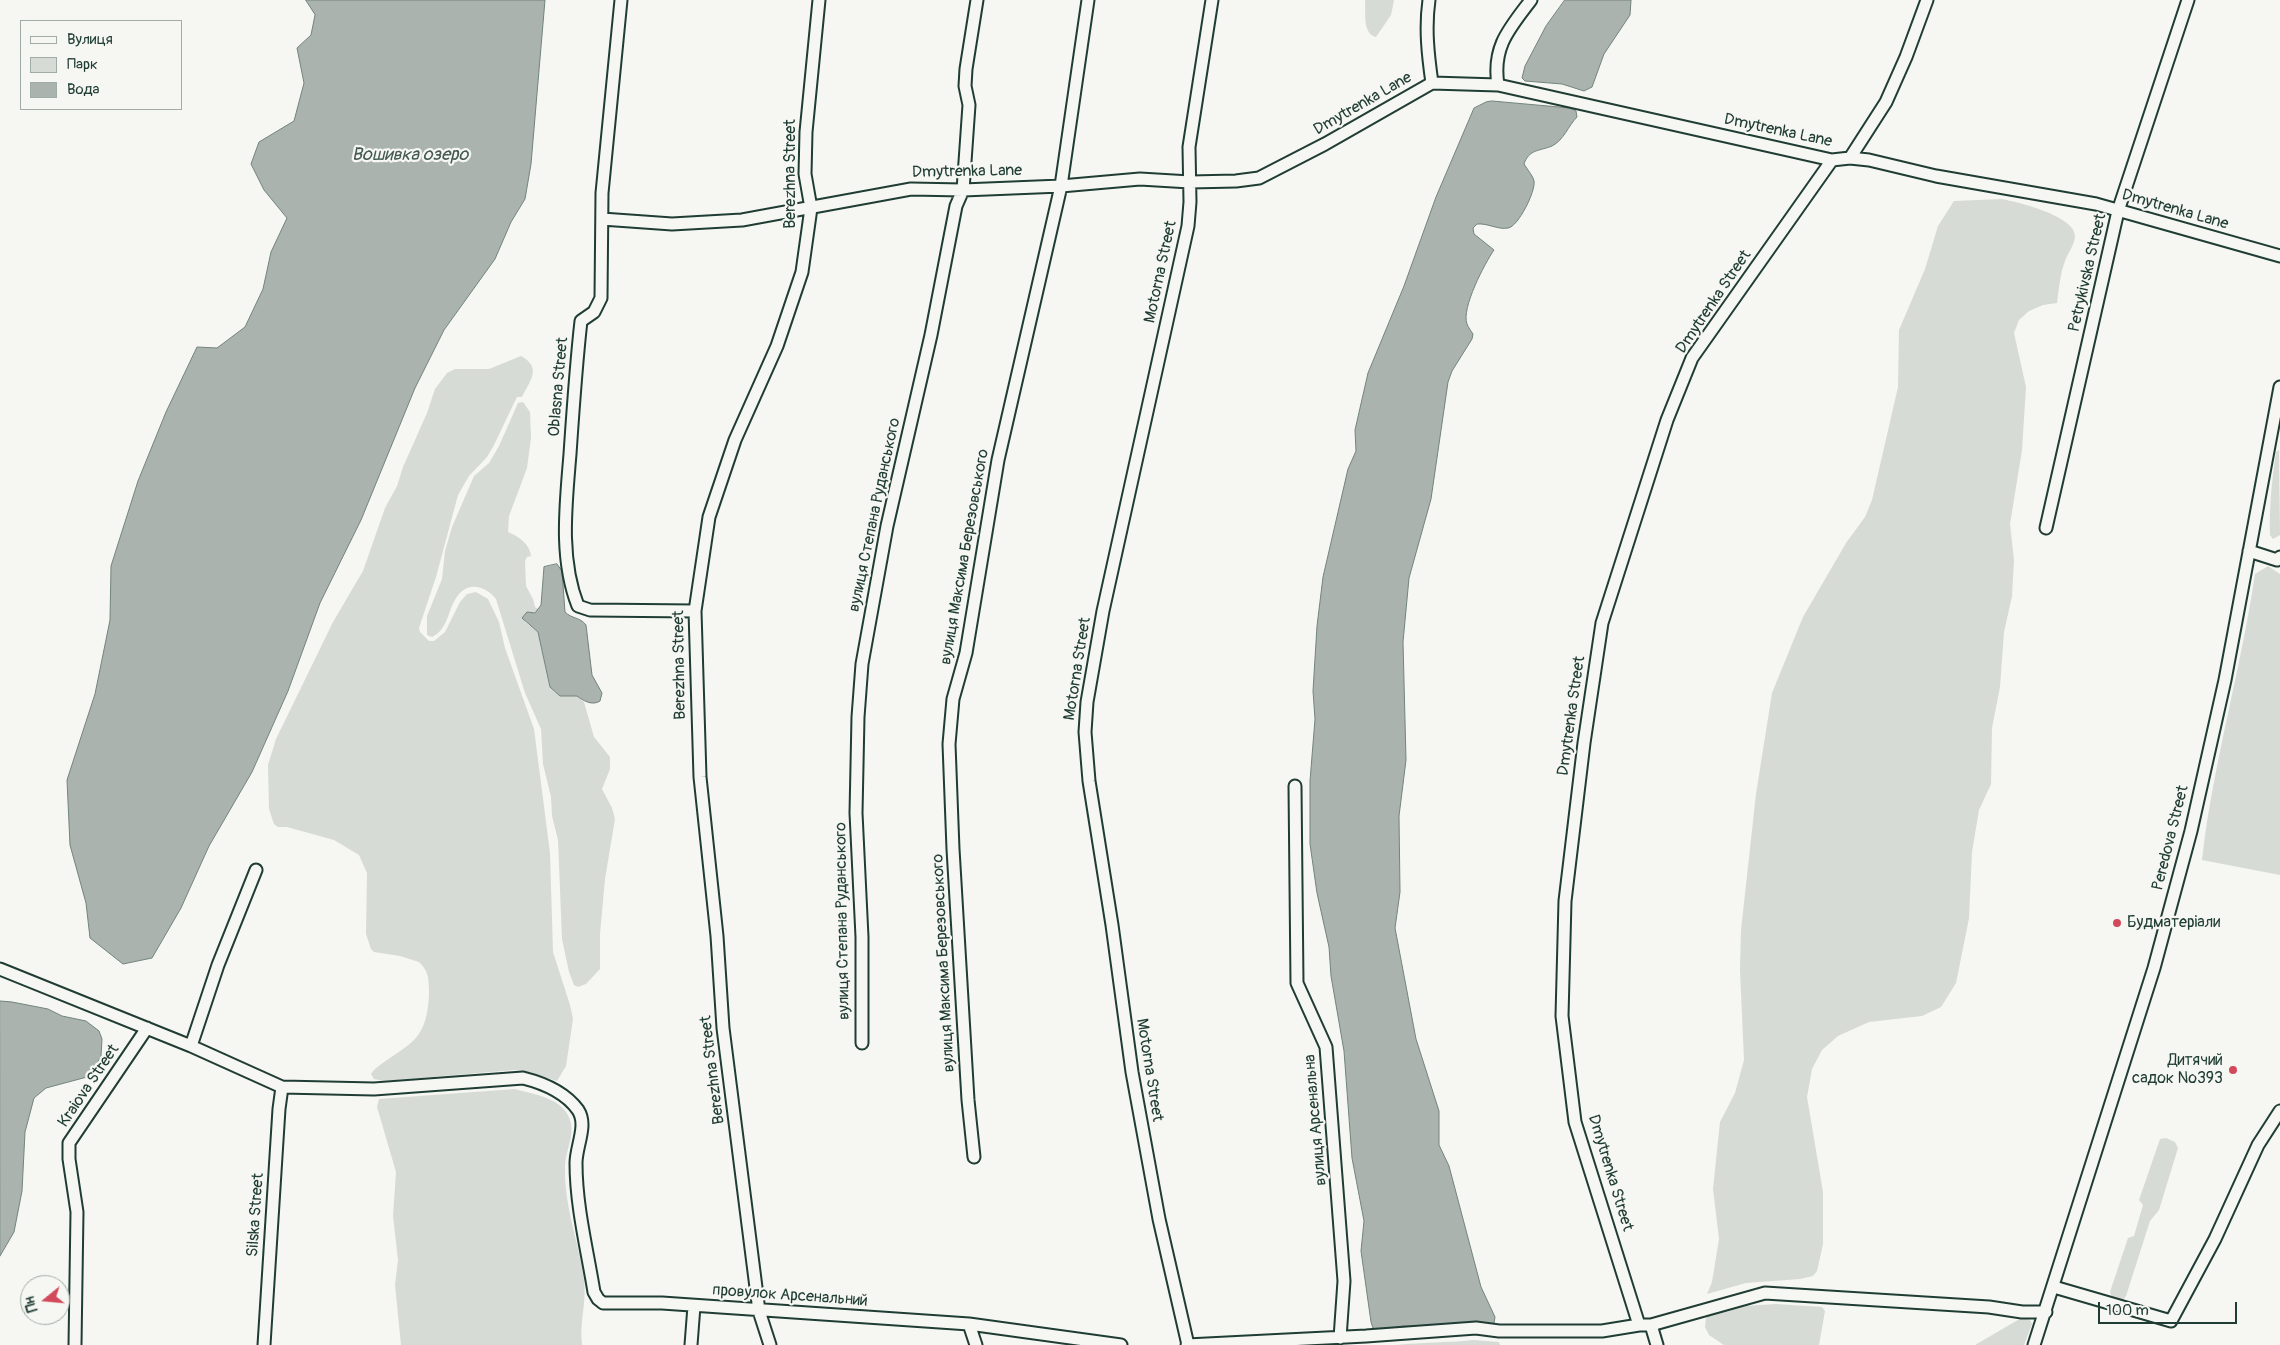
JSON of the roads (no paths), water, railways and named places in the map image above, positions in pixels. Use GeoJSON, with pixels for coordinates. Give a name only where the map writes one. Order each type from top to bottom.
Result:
{"type":"FeatureCollection","features":[{"type":"Feature","properties":{"kind":"street","name":"Oblasna Street"},"geometry":{"type":"LineString","coordinates":[[621,0],[602,193],[601,298],[594,312],[581,321],[565,505],[567,550],[573,594],[578,606],[590,610],[695,611]]}},
{"type":"Feature","properties":{"kind":"street","name":"Berezhna Street"},"geometry":{"type":"LineString","coordinates":[[770,1345],[758,1310],[723,1028],[717,936],[700,777],[695,611],[709,517],[735,440],[777,346],[802,272],[811,208],[805,174],[806,132],[819,0]]}},
{"type":"Feature","properties":{"kind":"street","name":"вулиця Степана Руданського"},"geometry":{"type":"LineString","coordinates":[[862,1043],[862,937],[856,813],[858,717],[862,664],[887,526],[931,335],[956,206],[963,190],[969,105],[965,86],[966,69],[977,0]]}},
{"type":"Feature","properties":{"kind":"street","name":"вулиця Максима Березовського"},"geometry":{"type":"LineString","coordinates":[[974,1157],[967,1080],[953,849],[949,744],[953,698],[966,653],[998,460],[1061,186],[1088,0]]}},
{"type":"Feature","properties":{"kind":"street","name":"Motorna Street"},"geometry":{"type":"LineString","coordinates":[[1188,1345],[1159,1218],[1132,1072],[1112,925],[1089,781],[1085,732],[1087,702],[1105,601],[1138,445],[1182,263],[1188,226],[1191,132],[1212,0]]}},
{"type":"Feature","properties":{"kind":"street"},"geometry":{"type":"LineString","coordinates":[[1429,0],[1426,20],[1432,83]]}},
{"type":"Feature","properties":{"kind":"street"},"geometry":{"type":"LineString","coordinates":[[1498,85],[1496,59],[1505,34],[1530,0]]}},
{"type":"Feature","properties":{"kind":"street"},"geometry":{"type":"LineString","coordinates":[[1850,158],[1886,102],[1906,58],[1927,0]]}},
{"type":"Feature","properties":{"kind":"street","name":"Petrykivska Street"},"geometry":{"type":"LineString","coordinates":[[2046,528],[2118,211],[2188,0]]}},
{"type":"Feature","properties":{"kind":"street","name":"Dmytrenka Lane"},"geometry":{"type":"LineString","coordinates":[[602,219],[672,224],[742,220],[811,208],[894,190],[963,190],[1061,186],[1140,179],[1190,182],[1236,181],[1259,178],[1325,144],[1432,83],[1498,85],[1832,160],[1850,158],[1869,160],[1936,176],[2096,204],[2280,256]]}},
{"type":"Feature","properties":{"kind":"street","name":"Dmytrenka Street"},"geometry":{"type":"LineString","coordinates":[[1639,1325],[1575,1122],[1562,1016],[1565,901],[1584,743],[1602,622],[1667,420],[1692,358],[1832,160]]}},
{"type":"Feature","properties":{"kind":"street","name":"Peredova Street"},"geometry":{"type":"LineString","coordinates":[[2034,1345],[2154,968],[2192,830],[2225,680],[2280,387]]}},
{"type":"Feature","properties":{"kind":"street"},"geometry":{"type":"LineString","coordinates":[[2249,551],[2279,560]]}},
{"type":"Feature","properties":{"kind":"street","name":"вулиця Арсенальна"},"geometry":{"type":"LineString","coordinates":[[1295,786],[1298,878],[1297,983],[1326,1047],[1344,1281],[1340,1338]]}},
{"type":"Feature","properties":{"kind":"street"},"geometry":{"type":"LineString","coordinates":[[191,1046],[218,965],[256,870]]}},
{"type":"Feature","properties":{"kind":"street"},"geometry":{"type":"LineString","coordinates":[[0,969],[191,1046],[282,1087]]}},
{"type":"Feature","properties":{"kind":"street","name":"Kraiova Street"},"geometry":{"type":"LineString","coordinates":[[75,1345],[77,1212],[70,1158],[70,1143],[147,1028]]}},
{"type":"Feature","properties":{"kind":"street","name":"провулок Арсенальний"},"geometry":{"type":"LineString","coordinates":[[282,1087],[374,1089],[523,1078],[540,1082],[556,1090],[578,1111],[583,1125],[576,1156],[576,1187],[594,1292],[598,1299],[610,1304],[662,1303],[969,1324],[1121,1345]]}},
{"type":"Feature","properties":{"kind":"street","name":"Silska Street"},"geometry":{"type":"LineString","coordinates":[[264,1345],[279,1108],[282,1087]]}},
{"type":"Feature","properties":{"kind":"street"},"geometry":{"type":"LineString","coordinates":[[2054,1287],[2171,1321],[2216,1239],[2258,1145],[2280,1111]]}},
{"type":"Feature","properties":{"kind":"street"},"geometry":{"type":"LineString","coordinates":[[1188,1345],[1340,1338],[1476,1328],[1500,1331],[1602,1331],[1651,1325],[1765,1293],[1989,1307],[2022,1312],[2046,1312]]}},
{"type":"Feature","properties":{"kind":"street"},"geometry":{"type":"LineString","coordinates":[[691,1345],[694,1306]]}},
{"type":"Feature","properties":{"kind":"street"},"geometry":{"type":"LineString","coordinates":[[969,1324],[976,1345]]}},
{"type":"Feature","properties":{"kind":"street"},"geometry":{"type":"LineString","coordinates":[[1651,1325],[1657,1345]]}},
{"type":"Feature","properties":{"kind":"water","name":"Вошивка озеро"},"geometry":{"type":"Polygon","coordinates":[[[306,0],[545,0],[531,164],[525,199],[511,222],[495,259],[444,330],[415,388],[361,520],[320,603],[288,691],[252,772],[209,846],[181,908],[152,958],[123,964],[90,938],[86,903],[70,845],[67,780],[95,694],[110,620],[111,566],[138,481],[166,412],[197,347],[217,348],[245,327],[263,289],[271,252],[287,218],[264,190],[251,164],[259,142],[294,121],[304,83],[297,48],[311,35],[315,15],[306,0]]]}},
{"type":"Feature","properties":{"kind":"water"},"geometry":{"type":"Polygon","coordinates":[[[1565,0],[1631,0],[1630,15],[1604,54],[1592,87],[1584,91],[1562,84],[1525,81],[1522,78],[1525,66],[1546,26],[1565,0]]]}},
{"type":"Feature","properties":{"kind":"water"},"geometry":{"type":"Polygon","coordinates":[[[1492,101],[1570,108],[1576,111],[1577,117],[1563,137],[1556,143],[1535,151],[1526,159],[1524,164],[1534,181],[1534,186],[1517,222],[1508,228],[1477,224],[1473,228],[1474,234],[1494,250],[1480,275],[1467,308],[1467,324],[1473,334],[1472,339],[1452,371],[1448,382],[1431,499],[1409,578],[1403,642],[1406,760],[1399,816],[1400,892],[1395,928],[1416,1039],[1439,1111],[1439,1145],[1449,1166],[1481,1287],[1495,1317],[1494,1323],[1488,1324],[1429,1327],[1403,1326],[1379,1330],[1373,1328],[1371,1322],[1361,1251],[1364,1221],[1352,1158],[1344,1051],[1331,976],[1329,947],[1317,893],[1310,844],[1310,781],[1315,719],[1313,691],[1317,626],[1323,577],[1348,469],[1356,451],[1355,430],[1368,373],[1404,286],[1436,197],[1474,108],[1492,101]]]}},
{"type":"Feature","properties":{"kind":"water"},"geometry":{"type":"Polygon","coordinates":[[[557,564],[562,571],[565,612],[586,625],[592,675],[602,693],[600,701],[594,703],[582,700],[577,696],[560,696],[550,687],[538,632],[522,618],[527,612],[535,613],[541,605],[544,567],[557,564]]]}},
{"type":"Feature","properties":{"kind":"water"},"geometry":{"type":"Polygon","coordinates":[[[0,1001],[48,1009],[62,1016],[86,1021],[99,1031],[102,1039],[101,1056],[93,1071],[87,1077],[46,1088],[34,1098],[25,1132],[22,1191],[14,1232],[0,1256],[0,1001]]]}},
{"type":"Feature","properties":{"kind":"place","name":"Будматеріали"},"geometry":{"type":"Point","coordinates":[2117,923]}},
{"type":"Feature","properties":{"kind":"place","name":"Дитячий садок №393"},"geometry":{"type":"Point","coordinates":[2233,1070]}}]}
